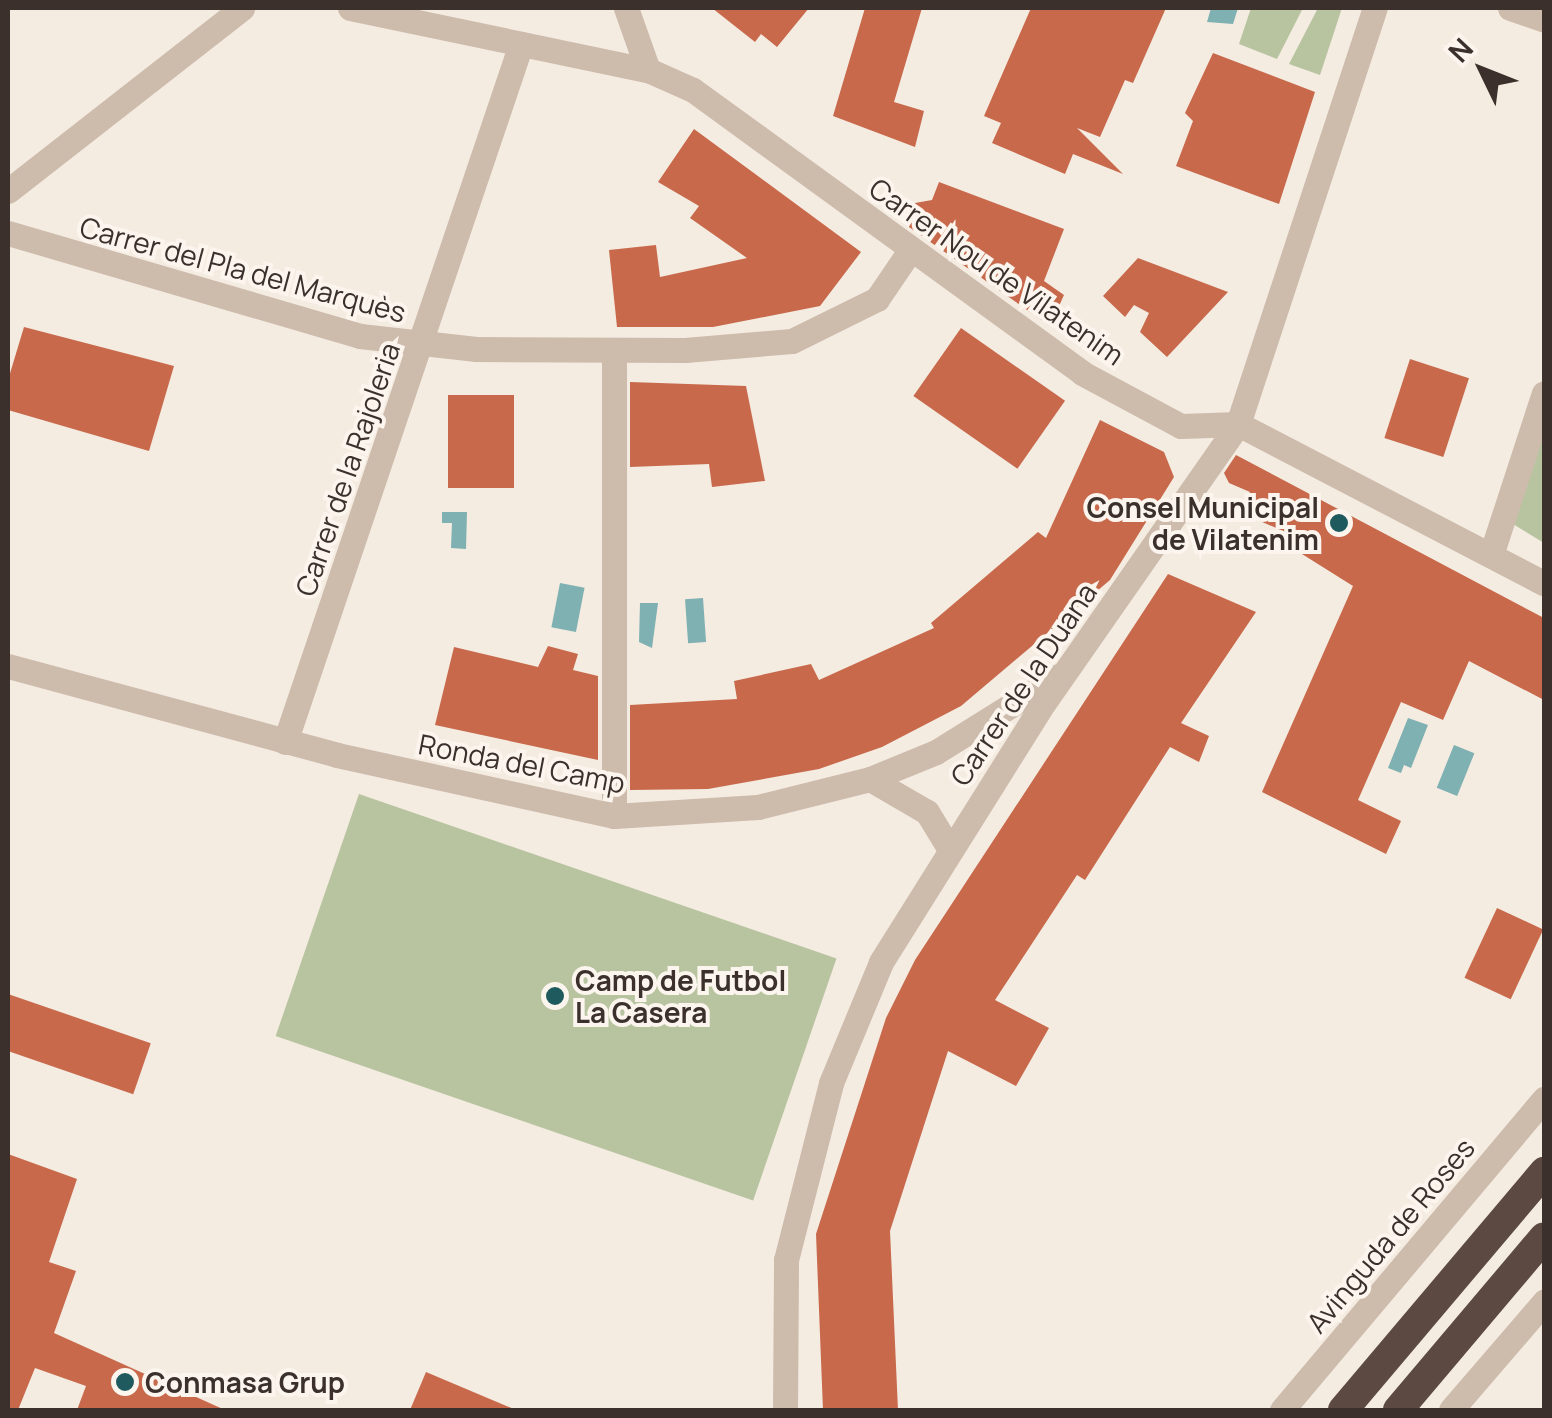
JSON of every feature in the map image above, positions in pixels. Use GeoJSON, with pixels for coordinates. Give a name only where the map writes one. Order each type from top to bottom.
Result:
{"type":"FeatureCollection","features":[{"type":"Feature","properties":{"kind":"highway"},"geometry":{"type":"LineString","coordinates":[[1343,1410],[1544,1172]]}},
{"type":"Feature","properties":{"kind":"highway"},"geometry":{"type":"LineString","coordinates":[[1398,1410],[1544,1237]]}},
{"type":"Feature","properties":{"kind":"street"},"geometry":{"type":"LineString","coordinates":[[8,192],[242,8]]}},
{"type":"Feature","properties":{"kind":"street","name":"Carrer Nou de Vilatenim"},"geometry":{"type":"LineString","coordinates":[[350,8],[648,70],[694,90],[1082,374],[1181,426],[1238,424],[1544,583]]}},
{"type":"Feature","properties":{"kind":"street"},"geometry":{"type":"LineString","coordinates":[[626,8],[648,70]]}},
{"type":"Feature","properties":{"kind":"street","name":"Carrer de la Duana"},"geometry":{"type":"LineString","coordinates":[[785,1410],[786,1260],[832,1083],[880,962],[949,848],[1066,671],[1238,424],[1374,8]]}},
{"type":"Feature","properties":{"kind":"street"},"geometry":{"type":"LineString","coordinates":[[1510,8],[1544,20]]}},
{"type":"Feature","properties":{"kind":"street","name":"Carrer de la Rajoleria"},"geometry":{"type":"LineString","coordinates":[[285,742],[521,44]]}},
{"type":"Feature","properties":{"kind":"street","name":"Carrer del Pla del Marquès"},"geometry":{"type":"LineString","coordinates":[[8,233],[360,336],[421,346],[614,351],[792,341],[877,299],[910,249]]}},
{"type":"Feature","properties":{"kind":"street"},"geometry":{"type":"LineString","coordinates":[[614,351],[614,816]]}},
{"type":"Feature","properties":{"kind":"street"},"geometry":{"type":"LineString","coordinates":[[1491,555],[1544,393]]}},
{"type":"Feature","properties":{"kind":"street","name":"Ronda del Camp"},"geometry":{"type":"LineString","coordinates":[[8,666],[285,742],[614,816],[758,808],[870,780],[936,752],[1066,671]]}},
{"type":"Feature","properties":{"kind":"street"},"geometry":{"type":"LineString","coordinates":[[870,780],[926,812],[949,848]]}},
{"type":"Feature","properties":{"kind":"street","name":"Avinguda de Roses"},"geometry":{"type":"LineString","coordinates":[[1282,1410],[1544,1098]]}},
{"type":"Feature","properties":{"kind":"street"},"geometry":{"type":"LineString","coordinates":[[1451,1410],[1544,1302]]}},
{"type":"Feature","properties":{"kind":"green space"},"geometry":{"type":"Polygon","coordinates":[[[1251,8],[1303,8],[1277,59],[1239,44],[1251,8]]]}},
{"type":"Feature","properties":{"kind":"green space"},"geometry":{"type":"Polygon","coordinates":[[[1318,8],[1342,8],[1320,75],[1289,64],[1318,8]]]}},
{"type":"Feature","properties":{"kind":"green space"},"geometry":{"type":"Polygon","coordinates":[[[1544,433],[1544,543],[1513,524],[1544,433]]]}},
{"type":"Feature","properties":{"kind":"green space","name":"Camp de Futbol La Casera"},"geometry":{"type":"Polygon","coordinates":[[[359,794],[836,958],[753,1200],[276,1036],[359,794]]]}},
{"type":"Feature","properties":{"kind":"water"},"geometry":{"type":"Polygon","coordinates":[[[1211,8],[1238,8],[1233,24],[1207,22],[1211,8]]]}},
{"type":"Feature","properties":{"kind":"water"},"geometry":{"type":"Polygon","coordinates":[[[442,512],[467,512],[466,549],[451,548],[452,523],[442,523],[442,512]]]}},
{"type":"Feature","properties":{"kind":"water"},"geometry":{"type":"Polygon","coordinates":[[[560,583],[585,588],[576,632],[551,627],[560,583]]]}},
{"type":"Feature","properties":{"kind":"water"},"geometry":{"type":"Polygon","coordinates":[[[703,598],[706,642],[688,643],[685,599],[703,598]]]}},
{"type":"Feature","properties":{"kind":"water"},"geometry":{"type":"Polygon","coordinates":[[[640,603],[658,603],[652,648],[639,642],[640,603]]]}},
{"type":"Feature","properties":{"kind":"water"},"geometry":{"type":"Polygon","coordinates":[[[1408,718],[1428,725],[1411,768],[1404,765],[1401,773],[1388,768],[1408,718]]]}},
{"type":"Feature","properties":{"kind":"water"},"geometry":{"type":"Polygon","coordinates":[[[1454,745],[1474,753],[1457,796],[1437,788],[1454,745]]]}},
{"type":"Feature","properties":{"kind":"building"},"geometry":{"type":"Polygon","coordinates":[[[712,8],[809,8],[777,47],[761,34],[755,42],[712,8]]]}},
{"type":"Feature","properties":{"kind":"building"},"geometry":{"type":"Polygon","coordinates":[[[865,8],[922,8],[894,102],[924,111],[915,147],[833,116],[865,8]]]}},
{"type":"Feature","properties":{"kind":"building"},"geometry":{"type":"Polygon","coordinates":[[[1031,8],[1166,8],[1133,83],[1125,80],[1100,137],[1077,128],[1123,174],[1073,154],[1065,174],[992,143],[1001,123],[984,116],[1031,8]]]}},
{"type":"Feature","properties":{"kind":"building"},"geometry":{"type":"Polygon","coordinates":[[[1213,53],[1315,92],[1279,204],[1176,166],[1193,121],[1185,113],[1213,53]]]}},
{"type":"Feature","properties":{"kind":"building"},"geometry":{"type":"Polygon","coordinates":[[[694,129],[861,252],[820,306],[713,327],[617,327],[609,250],[656,245],[660,277],[747,258],[690,218],[699,206],[658,182],[694,129]]]}},
{"type":"Feature","properties":{"kind":"building"},"geometry":{"type":"Polygon","coordinates":[[[939,182],[1064,229],[1044,281],[1064,295],[1050,326],[909,227],[906,215],[915,203],[932,200],[939,182]]]}},
{"type":"Feature","properties":{"kind":"building"},"geometry":{"type":"Polygon","coordinates":[[[1138,258],[1228,292],[1167,357],[1140,332],[1149,313],[1134,305],[1125,317],[1103,296],[1138,258]]]}},
{"type":"Feature","properties":{"kind":"building"},"geometry":{"type":"Polygon","coordinates":[[[24,327],[174,366],[149,451],[8,410],[8,380],[24,327]]]}},
{"type":"Feature","properties":{"kind":"building"},"geometry":{"type":"Polygon","coordinates":[[[961,328],[1065,401],[1017,469],[913,396],[961,328]]]}},
{"type":"Feature","properties":{"kind":"building"},"geometry":{"type":"Polygon","coordinates":[[[1410,359],[1469,378],[1443,457],[1384,438],[1410,359]]]}},
{"type":"Feature","properties":{"kind":"building"},"geometry":{"type":"Polygon","coordinates":[[[630,382],[746,386],[765,481],[712,487],[709,464],[630,467],[630,382]]]}},
{"type":"Feature","properties":{"kind":"building"},"geometry":{"type":"Polygon","coordinates":[[[448,395],[514,395],[514,488],[448,488],[448,395]]]}},
{"type":"Feature","properties":{"kind":"building"},"geometry":{"type":"Polygon","coordinates":[[[1100,420],[1164,452],[1174,477],[1110,580],[961,706],[882,747],[819,769],[708,789],[630,790],[630,705],[737,699],[734,681],[811,664],[819,680],[934,628],[931,623],[1038,532],[1046,538],[1100,420]]]}},
{"type":"Feature","properties":{"kind":"building"},"geometry":{"type":"Polygon","coordinates":[[[1236,455],[1544,618],[1544,700],[1469,661],[1443,720],[1401,702],[1358,800],[1401,821],[1386,854],[1262,792],[1353,586],[1286,544],[1290,534],[1239,512],[1250,492],[1229,483],[1224,473],[1236,455]]]}},
{"type":"Feature","properties":{"kind":"building"},"geometry":{"type":"Polygon","coordinates":[[[1168,574],[1256,612],[1181,723],[1209,736],[1199,762],[1170,747],[1085,880],[1077,875],[995,1000],[1049,1028],[1016,1086],[948,1051],[890,1231],[898,1410],[823,1410],[816,1234],[886,1018],[915,960],[1168,574]]]}},
{"type":"Feature","properties":{"kind":"building"},"geometry":{"type":"Polygon","coordinates":[[[548,646],[578,654],[573,670],[598,676],[598,760],[435,725],[454,647],[538,667],[548,646]]]}},
{"type":"Feature","properties":{"kind":"building"},"geometry":{"type":"Polygon","coordinates":[[[1497,908],[1543,930],[1511,999],[1464,978],[1497,908]]]}},
{"type":"Feature","properties":{"kind":"building"},"geometry":{"type":"Polygon","coordinates":[[[8,994],[151,1043],[133,1094],[8,1051],[8,994]]]}},
{"type":"Feature","properties":{"kind":"building"},"geometry":{"type":"Polygon","coordinates":[[[8,1154],[77,1179],[49,1262],[76,1271],[54,1333],[225,1410],[77,1410],[86,1386],[35,1368],[18,1410],[8,1410],[8,1154]]]}},
{"type":"Feature","properties":{"kind":"building"},"geometry":{"type":"Polygon","coordinates":[[[426,1372],[516,1410],[410,1410],[426,1372]]]}},
{"type":"Feature","properties":{"kind":"place","name":"Consel Municipal de Vilatenim"},"geometry":{"type":"Point","coordinates":[1339,523]}},
{"type":"Feature","properties":{"kind":"place","name":"Camp de Futbol La Casera"},"geometry":{"type":"Point","coordinates":[555,996]}},
{"type":"Feature","properties":{"kind":"place","name":"Conmasa Grup"},"geometry":{"type":"Point","coordinates":[125,1382]}}]}
